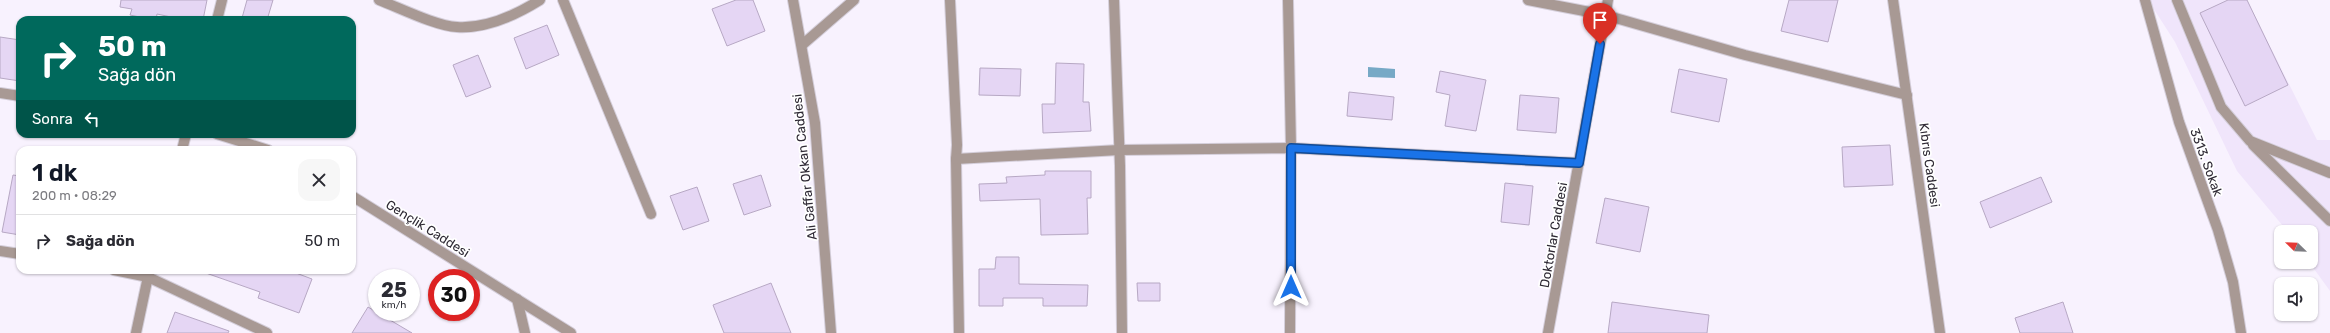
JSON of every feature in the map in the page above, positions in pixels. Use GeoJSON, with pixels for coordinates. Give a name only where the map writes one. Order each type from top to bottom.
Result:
{"type":"FeatureCollection","features":[{"type":"Feature","properties":{"kind":"street"},"geometry":{"type":"LineString","coordinates":[[218,16],[222,0]]}},
{"type":"Feature","properties":{"kind":"street"},"geometry":{"type":"LineString","coordinates":[[379,0],[456,27],[482,26],[521,12],[540,0]]}},
{"type":"Feature","properties":{"kind":"street"},"geometry":{"type":"LineString","coordinates":[[563,0],[651,214]]}},
{"type":"Feature","properties":{"kind":"street","name":"Ali Gaffar Okkan Caddesi"},"geometry":{"type":"LineString","coordinates":[[793,0],[815,123],[831,333]]}},
{"type":"Feature","properties":{"kind":"street"},"geometry":{"type":"LineString","coordinates":[[802,45],[854,0]]}},
{"type":"Feature","properties":{"kind":"street"},"geometry":{"type":"LineString","coordinates":[[950,0],[957,145],[959,333]]}},
{"type":"Feature","properties":{"kind":"street"},"geometry":{"type":"LineString","coordinates":[[1114,0],[1119,150],[1122,333]]}},
{"type":"Feature","properties":{"kind":"street"},"geometry":{"type":"LineString","coordinates":[[1288,0],[1291,148],[1290,333]]}},
{"type":"Feature","properties":{"kind":"street"},"geometry":{"type":"LineString","coordinates":[[1528,0],[1605,15],[1745,56],[1907,96]]}},
{"type":"Feature","properties":{"kind":"street","name":"Doktorlar Caddesi"},"geometry":{"type":"LineString","coordinates":[[1548,333],[1608,0]]}},
{"type":"Feature","properties":{"kind":"street","name":"Kıbrıs Caddesi"},"geometry":{"type":"LineString","coordinates":[[1893,0],[1940,333]]}},
{"type":"Feature","properties":{"kind":"street","name":"3313. Sokak"},"geometry":{"type":"LineString","coordinates":[[2145,0],[2179,122],[2220,237],[2233,282],[2242,333]]}},
{"type":"Feature","properties":{"kind":"street"},"geometry":{"type":"LineString","coordinates":[[2177,0],[2221,107],[2250,141],[2330,221]]}},
{"type":"Feature","properties":{"kind":"street"},"geometry":{"type":"LineString","coordinates":[[0,93],[16,95]]}},
{"type":"Feature","properties":{"kind":"street"},"geometry":{"type":"LineString","coordinates":[[230,138],[255,146]]}},
{"type":"Feature","properties":{"kind":"street"},"geometry":{"type":"LineString","coordinates":[[2250,141],[2330,172]]}},
{"type":"Feature","properties":{"kind":"street"},"geometry":{"type":"LineString","coordinates":[[956,159],[1119,150],[1291,148],[1579,163]]}},
{"type":"Feature","properties":{"kind":"street","name":"Gençlik Caddesi"},"geometry":{"type":"LineString","coordinates":[[356,198],[571,333]]}},
{"type":"Feature","properties":{"kind":"street"},"geometry":{"type":"LineString","coordinates":[[0,251],[16,253]]}},
{"type":"Feature","properties":{"kind":"street"},"geometry":{"type":"LineString","coordinates":[[136,333],[149,274]]}},
{"type":"Feature","properties":{"kind":"street"},"geometry":{"type":"LineString","coordinates":[[151,274],[267,333]]}},
{"type":"Feature","properties":{"kind":"street"},"geometry":{"type":"LineString","coordinates":[[517,299],[525,333]]}},
{"type":"Feature","properties":{"kind":"shaded area"},"geometry":{"type":"Polygon","coordinates":[[[2148,0],[2247,0],[2317,140],[2330,140],[2330,291],[2314,269],[2318,269],[2318,225],[2282,225],[2237,171],[2175,42],[2148,0]]]}},
{"type":"Feature","properties":{"kind":"water"},"geometry":{"type":"Polygon","coordinates":[[[1368,67],[1395,69],[1395,78],[1368,77],[1368,67]]]}},
{"type":"Feature","properties":{"kind":"building"},"geometry":{"type":"Polygon","coordinates":[[[121,0],[207,0],[204,16],[166,16],[157,14],[157,16],[135,16],[130,15],[132,9],[120,7],[121,0]]]}},
{"type":"Feature","properties":{"kind":"building"},"geometry":{"type":"Polygon","coordinates":[[[247,0],[273,0],[268,16],[243,16],[247,0]]]}},
{"type":"Feature","properties":{"kind":"building"},"geometry":{"type":"Polygon","coordinates":[[[736,0],[753,0],[765,31],[727,46],[712,9],[736,0]]]}},
{"type":"Feature","properties":{"kind":"building"},"geometry":{"type":"Polygon","coordinates":[[[1789,0],[1838,0],[1828,42],[1781,31],[1789,0]]]}},
{"type":"Feature","properties":{"kind":"building"},"geometry":{"type":"Polygon","coordinates":[[[2228,0],[2247,0],[2288,85],[2245,106],[2200,13],[2228,0]]]}},
{"type":"Feature","properties":{"kind":"building"},"geometry":{"type":"Polygon","coordinates":[[[547,25],[559,55],[526,69],[514,38],[547,25]]]}},
{"type":"Feature","properties":{"kind":"building"},"geometry":{"type":"Polygon","coordinates":[[[0,37],[16,39],[16,80],[0,78],[0,37]]]}},
{"type":"Feature","properties":{"kind":"building"},"geometry":{"type":"Polygon","coordinates":[[[478,55],[491,87],[466,97],[453,65],[478,55]]]}},
{"type":"Feature","properties":{"kind":"building"},"geometry":{"type":"Polygon","coordinates":[[[1056,63],[1084,64],[1083,102],[1089,102],[1091,131],[1043,133],[1042,104],[1055,104],[1056,63]]]}},
{"type":"Feature","properties":{"kind":"building"},"geometry":{"type":"Polygon","coordinates":[[[980,68],[1021,69],[1020,96],[979,95],[980,68]]]}},
{"type":"Feature","properties":{"kind":"building"},"geometry":{"type":"Polygon","coordinates":[[[1679,69],[1727,79],[1719,122],[1671,112],[1679,69]]]}},
{"type":"Feature","properties":{"kind":"building"},"geometry":{"type":"Polygon","coordinates":[[[1440,71],[1486,80],[1476,131],[1445,126],[1450,95],[1436,92],[1440,71]]]}},
{"type":"Feature","properties":{"kind":"building"},"geometry":{"type":"Polygon","coordinates":[[[1349,92],[1394,97],[1392,120],[1347,116],[1349,92]]]}},
{"type":"Feature","properties":{"kind":"building"},"geometry":{"type":"Polygon","coordinates":[[[1520,95],[1559,98],[1556,133],[1517,130],[1520,95]]]}},
{"type":"Feature","properties":{"kind":"building"},"geometry":{"type":"Polygon","coordinates":[[[1890,145],[1893,185],[1844,187],[1842,147],[1890,145]]]}},
{"type":"Feature","properties":{"kind":"building"},"geometry":{"type":"Polygon","coordinates":[[[1045,171],[1091,171],[1091,198],[1087,198],[1088,234],[1041,235],[1040,199],[980,201],[979,184],[1007,183],[1006,177],[1045,175],[1045,171]]]}},
{"type":"Feature","properties":{"kind":"building"},"geometry":{"type":"Polygon","coordinates":[[[13,175],[16,175],[16,234],[2,232],[13,175]]]}},
{"type":"Feature","properties":{"kind":"building"},"geometry":{"type":"Polygon","coordinates":[[[761,175],[771,206],[744,215],[733,184],[761,175]]]}},
{"type":"Feature","properties":{"kind":"building"},"geometry":{"type":"Polygon","coordinates":[[[2041,177],[2052,202],[1990,228],[1980,202],[2041,177]]]}},
{"type":"Feature","properties":{"kind":"building"},"geometry":{"type":"Polygon","coordinates":[[[1505,183],[1533,186],[1529,225],[1501,222],[1505,183]]]}},
{"type":"Feature","properties":{"kind":"building"},"geometry":{"type":"Polygon","coordinates":[[[697,187],[709,221],[683,230],[670,196],[697,187]]]}},
{"type":"Feature","properties":{"kind":"building"},"geometry":{"type":"Polygon","coordinates":[[[1605,198],[1649,207],[1640,252],[1596,243],[1605,198]]]}},
{"type":"Feature","properties":{"kind":"building"},"geometry":{"type":"Polygon","coordinates":[[[996,257],[1019,257],[1019,284],[1088,285],[1087,306],[1043,306],[1043,298],[1003,298],[1003,306],[979,306],[979,269],[995,269],[996,257]]]}},
{"type":"Feature","properties":{"kind":"building"},"geometry":{"type":"Polygon","coordinates":[[[209,274],[299,274],[312,279],[299,313],[258,298],[260,292],[209,274]]]}},
{"type":"Feature","properties":{"kind":"building"},"geometry":{"type":"Polygon","coordinates":[[[771,283],[791,333],[724,333],[713,305],[771,283]]]}},
{"type":"Feature","properties":{"kind":"building"},"geometry":{"type":"Polygon","coordinates":[[[1137,283],[1160,283],[1160,301],[1138,301],[1137,283]]]}},
{"type":"Feature","properties":{"kind":"building"},"geometry":{"type":"Polygon","coordinates":[[[1612,302],[1709,315],[1707,333],[1608,333],[1612,302]]]}},
{"type":"Feature","properties":{"kind":"building"},"geometry":{"type":"Polygon","coordinates":[[[2063,302],[2073,333],[2020,333],[2015,318],[2063,302]]]}},
{"type":"Feature","properties":{"kind":"building"},"geometry":{"type":"Polygon","coordinates":[[[368,307],[368,321],[392,321],[412,333],[352,333],[368,307]]]}},
{"type":"Feature","properties":{"kind":"building"},"geometry":{"type":"Polygon","coordinates":[[[175,312],[229,331],[228,333],[167,333],[175,312]]]}},
{"type":"Feature","properties":{"kind":"route"},"geometry":{"type":"LineString","coordinates":[[1291,287],[1291,148],[1579,163],[1600,44]]}}]}
